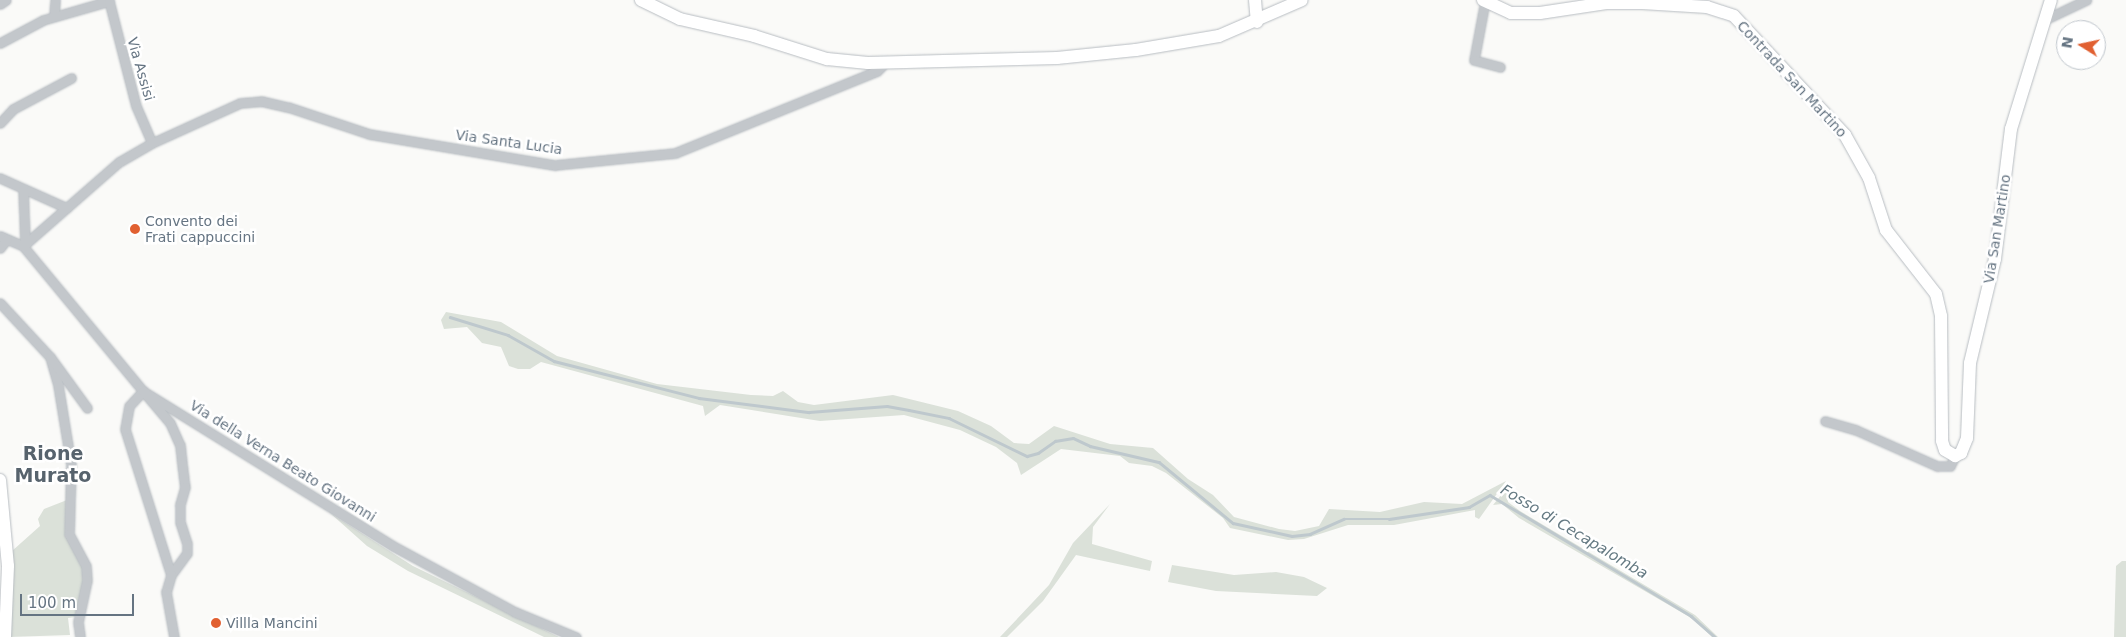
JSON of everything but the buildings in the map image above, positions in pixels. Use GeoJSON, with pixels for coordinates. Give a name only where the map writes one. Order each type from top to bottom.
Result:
{"type":"FeatureCollection","features":[{"type":"Feature","properties":{"kind":"main road"},"geometry":{"type":"LineString","coordinates":[[641,0],[680,19],[754,36],[812,55],[848,62],[885,63],[1056,58],[1136,50],[1219,36],[1257,22],[1302,0]]}},
{"type":"Feature","properties":{"kind":"main road"},"geometry":{"type":"LineString","coordinates":[[1255,0],[1257,22]]}},
{"type":"Feature","properties":{"kind":"main road","name":"Via San Martino"},"geometry":{"type":"LineString","coordinates":[[1955,456],[1961,454],[1967,438],[1970,363],[1995,259],[2011,129],[2051,0]]}},
{"type":"Feature","properties":{"kind":"main road","name":"Contrada San Martino"},"geometry":{"type":"LineString","coordinates":[[1484,1],[1511,13],[1540,13],[1606,3],[1642,3],[1699,6],[1734,16],[1845,135],[1869,178],[1886,230],[1936,294],[1940,316],[1942,441],[1945,450],[1955,456]]}},
{"type":"Feature","properties":{"kind":"main road"},"geometry":{"type":"LineString","coordinates":[[0,480],[8,566],[4,637]]}},
{"type":"Feature","properties":{"kind":"street"},"geometry":{"type":"LineString","coordinates":[[0,4],[6,0]]}},
{"type":"Feature","properties":{"kind":"street"},"geometry":{"type":"LineString","coordinates":[[54,16],[55,0]]}},
{"type":"Feature","properties":{"kind":"street"},"geometry":{"type":"LineString","coordinates":[[2044,20],[2086,0]]}},
{"type":"Feature","properties":{"kind":"street"},"geometry":{"type":"LineString","coordinates":[[0,43],[54,16],[109,1]]}},
{"type":"Feature","properties":{"kind":"street","name":"Via Assisi"},"geometry":{"type":"LineString","coordinates":[[109,1],[136,106],[152,142]]}},
{"type":"Feature","properties":{"kind":"street"},"geometry":{"type":"LineString","coordinates":[[1484,1],[1474,60],[1500,68]]}},
{"type":"Feature","properties":{"kind":"street","name":"Via Santa Lucia"},"geometry":{"type":"LineString","coordinates":[[24,244],[101,176],[152,142],[240,104],[260,101],[369,134],[555,165],[652,157],[675,153],[734,132],[877,71],[885,63]]}},
{"type":"Feature","properties":{"kind":"street"},"geometry":{"type":"LineString","coordinates":[[0,123],[13,109],[71,78]]}},
{"type":"Feature","properties":{"kind":"street"},"geometry":{"type":"LineString","coordinates":[[0,178],[67,208]]}},
{"type":"Feature","properties":{"kind":"street"},"geometry":{"type":"LineString","coordinates":[[0,248],[3,238],[24,244],[23,189]]}},
{"type":"Feature","properties":{"kind":"street","name":"Via della Verna Beato Giovanni"},"geometry":{"type":"LineString","coordinates":[[24,244],[144,390],[393,546],[515,612],[576,637]]}},
{"type":"Feature","properties":{"kind":"street"},"geometry":{"type":"LineString","coordinates":[[0,303],[50,357],[87,408]]}},
{"type":"Feature","properties":{"kind":"street"},"geometry":{"type":"LineString","coordinates":[[50,357],[71,464],[69,534],[86,566],[87,580],[78,622],[80,637]]}},
{"type":"Feature","properties":{"kind":"street"},"geometry":{"type":"LineString","coordinates":[[171,575],[125,429],[129,406],[144,390],[170,423],[180,445],[185,487],[180,505],[180,522],[188,544],[187,553],[171,575],[166,592],[174,637]]}},
{"type":"Feature","properties":{"kind":"street"},"geometry":{"type":"LineString","coordinates":[[1824,420],[1871,436],[1937,466],[1950,466],[1955,456]]}},
{"type":"Feature","properties":{"kind":"shaded area"},"geometry":{"type":"Polygon","coordinates":[[[446,312],[501,322],[557,356],[657,384],[751,395],[773,396],[783,391],[798,402],[814,405],[893,395],[958,411],[991,426],[1014,443],[1029,444],[1054,426],[1110,444],[1153,448],[1188,479],[1213,495],[1234,517],[1279,529],[1295,531],[1319,526],[1329,509],[1380,512],[1424,502],[1462,504],[1506,481],[1479,519],[1475,517],[1475,510],[1394,525],[1348,525],[1304,539],[1288,540],[1230,528],[1223,518],[1166,473],[1152,466],[1129,463],[1120,456],[1061,449],[1021,475],[1017,463],[996,447],[960,430],[904,415],[820,421],[720,405],[705,416],[703,406],[541,362],[530,369],[518,369],[509,366],[501,347],[482,343],[467,327],[444,329],[441,320],[446,312]]]}},
{"type":"Feature","properties":{"kind":"shaded area"},"geometry":{"type":"Polygon","coordinates":[[[1507,488],[1508,502],[1520,511],[1695,615],[1718,637],[1712,637],[1693,619],[1519,518],[1502,504],[1493,505],[1507,488]]]}},
{"type":"Feature","properties":{"kind":"shaded area"},"geometry":{"type":"Polygon","coordinates":[[[67,500],[67,537],[84,566],[85,583],[75,617],[68,618],[70,635],[9,637],[12,551],[40,526],[38,519],[44,509],[67,500]]]}},
{"type":"Feature","properties":{"kind":"shaded area"},"geometry":{"type":"Polygon","coordinates":[[[1110,504],[1093,527],[1092,544],[1152,561],[1150,571],[1076,555],[1043,601],[1007,637],[1000,637],[1049,585],[1073,543],[1110,504]]]}},
{"type":"Feature","properties":{"kind":"shaded area"},"geometry":{"type":"Polygon","coordinates":[[[330,513],[413,566],[559,637],[544,637],[408,571],[367,546],[330,513]]]}},
{"type":"Feature","properties":{"kind":"shaded area"},"geometry":{"type":"Polygon","coordinates":[[[2122,561],[2126,561],[2126,637],[2114,637],[2116,566],[2122,561]]]}},
{"type":"Feature","properties":{"kind":"shaded area"},"geometry":{"type":"Polygon","coordinates":[[[1172,565],[1234,575],[1276,572],[1304,577],[1327,588],[1317,596],[1216,591],[1168,582],[1172,565]]]}},
{"type":"Feature","properties":{"kind":"waterway","name":"Fosso di Cecapalomba"},"geometry":{"type":"LineString","coordinates":[[450,317],[508,335],[554,361],[699,398],[809,412],[887,406],[949,418],[1027,456],[1038,453],[1055,441],[1073,438],[1090,446],[1159,462],[1233,523],[1292,536],[1310,534],[1344,519],[1389,519],[1469,507],[1490,495],[1691,616],[1715,637]]}},
{"type":"Feature","properties":{"kind":"place","name":"Convento dei Frati cappuccini"},"geometry":{"type":"Point","coordinates":[135,229]}},
{"type":"Feature","properties":{"kind":"place","name":"Villla Mancini"},"geometry":{"type":"Point","coordinates":[216,623]}},
{"type":"Feature","properties":{"kind":"district","name":"Rione Murato"},"geometry":{"type":"Point","coordinates":[53,465]}}]}
